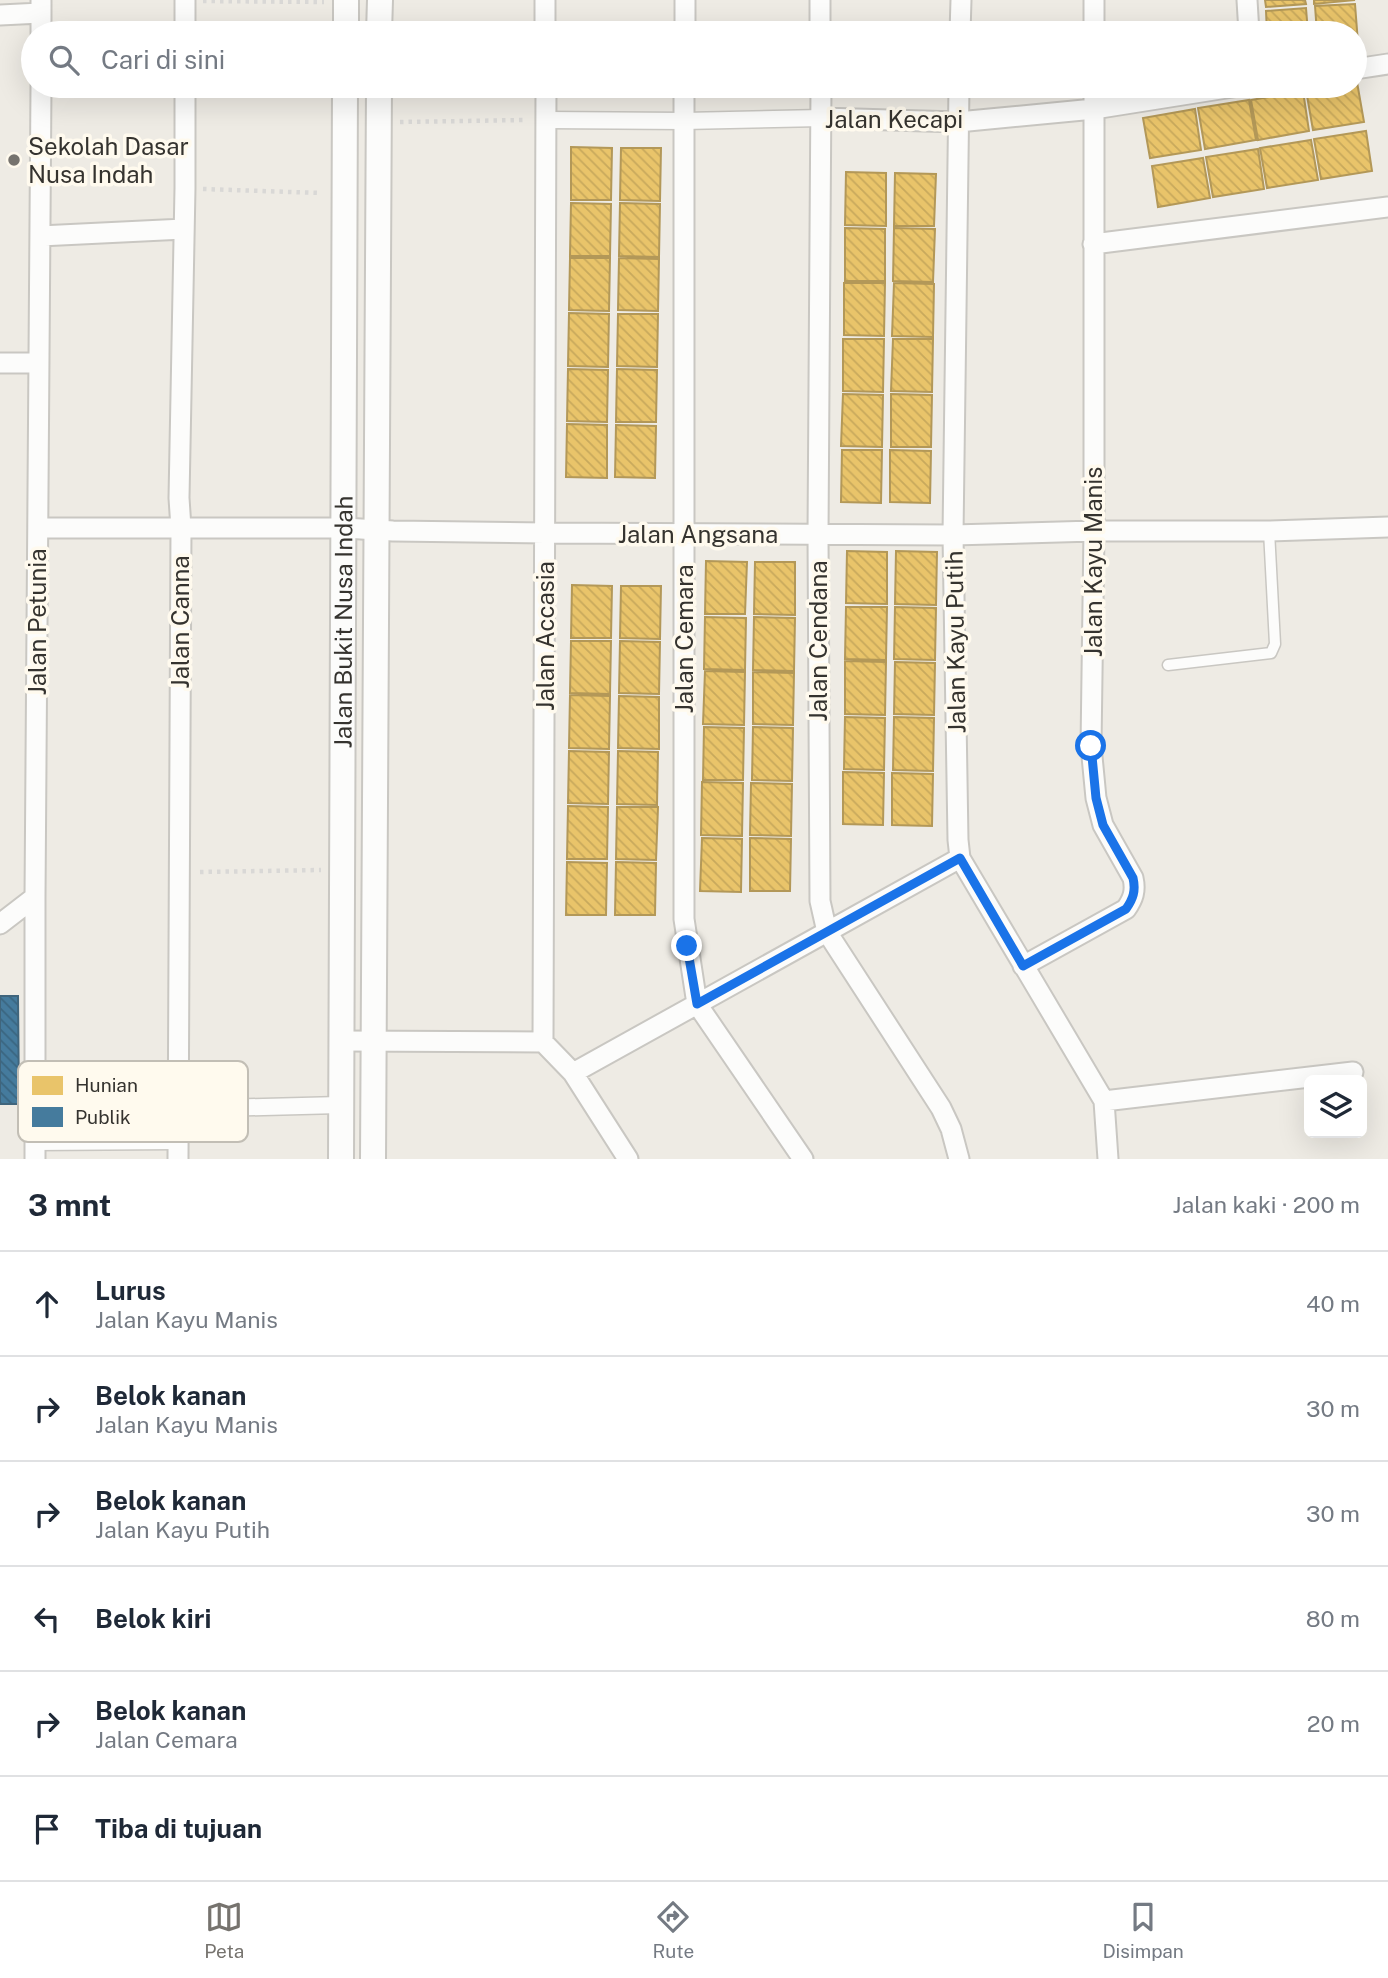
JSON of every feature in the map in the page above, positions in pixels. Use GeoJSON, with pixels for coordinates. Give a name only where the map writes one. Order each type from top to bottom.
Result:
{"type":"FeatureCollection","features":[{"type":"Feature","properties":{"kind":"street"},"geometry":{"type":"LineString","coordinates":[[185,0],[185,21]]}},
{"type":"Feature","properties":{"kind":"street"},"geometry":{"type":"LineString","coordinates":[[379,21],[380,0]]}},
{"type":"Feature","properties":{"kind":"street"},"geometry":{"type":"LineString","coordinates":[[545,0],[545,21]]}},
{"type":"Feature","properties":{"kind":"street"},"geometry":{"type":"LineString","coordinates":[[685,0],[685,21]]}},
{"type":"Feature","properties":{"kind":"street"},"geometry":{"type":"LineString","coordinates":[[820,0],[820,21]]}},
{"type":"Feature","properties":{"kind":"street"},"geometry":{"type":"LineString","coordinates":[[960,21],[961,0]]}},
{"type":"Feature","properties":{"kind":"street"},"geometry":{"type":"LineString","coordinates":[[1094,0],[1094,21]]}},
{"type":"Feature","properties":{"kind":"street"},"geometry":{"type":"LineString","coordinates":[[1247,0],[1248,21]]}},
{"type":"Feature","properties":{"kind":"street"},"geometry":{"type":"LineString","coordinates":[[346,1],[346,21]]}},
{"type":"Feature","properties":{"kind":"street"},"geometry":{"type":"LineString","coordinates":[[0,15],[41,6]]}},
{"type":"Feature","properties":{"kind":"street"},"geometry":{"type":"LineString","coordinates":[[1367,67],[1388,64]]}},
{"type":"Feature","properties":{"kind":"street","name":"Jalan Petunia"},"geometry":{"type":"LineString","coordinates":[[35,1061],[41,98]]}},
{"type":"Feature","properties":{"kind":"street","name":"Jalan Canna"},"geometry":{"type":"LineString","coordinates":[[179,1061],[179,498],[185,98]]}},
{"type":"Feature","properties":{"kind":"street","name":"Jalan Bukit Nusa Indah"},"geometry":{"type":"LineString","coordinates":[[341,1159],[345,98]]}},
{"type":"Feature","properties":{"kind":"street","name":"Jalan Bukit Nusa Indah"},"geometry":{"type":"LineString","coordinates":[[373,1159],[379,98]]}},
{"type":"Feature","properties":{"kind":"street","name":"Jalan Accasia"},"geometry":{"type":"LineString","coordinates":[[543,1042],[546,98]]}},
{"type":"Feature","properties":{"kind":"street","name":"Jalan Cemara"},"geometry":{"type":"LineString","coordinates":[[684,98],[684,919],[697,1004],[803,1159]]}},
{"type":"Feature","properties":{"kind":"street","name":"Jalan Cendana"},"geometry":{"type":"LineString","coordinates":[[821,98],[818,535],[820,901],[827,932],[942,1108],[959,1159]]}},
{"type":"Feature","properties":{"kind":"street","name":"Jalan Kayu Putih"},"geometry":{"type":"LineString","coordinates":[[959,98],[953,535],[960,858],[1104,1101],[1108,1159]]}},
{"type":"Feature","properties":{"kind":"street","name":"Jalan Kayu Manis"},"geometry":{"type":"LineString","coordinates":[[1023,966],[1126,909],[1132,900],[1135,887],[1133,878],[1103,825],[1096,798],[1091,746],[1094,98]]}},
{"type":"Feature","properties":{"kind":"street","name":"Jalan Kecapi"},"geometry":{"type":"LineString","coordinates":[[547,120],[822,118],[958,122],[1094,108],[1159,98]]}},
{"type":"Feature","properties":{"kind":"street"},"geometry":{"type":"LineString","coordinates":[[1093,244],[1388,206]]}},
{"type":"Feature","properties":{"kind":"street"},"geometry":{"type":"LineString","coordinates":[[40,236],[184,229]]}},
{"type":"Feature","properties":{"kind":"street"},"geometry":{"type":"LineString","coordinates":[[0,363],[38,363]]}},
{"type":"Feature","properties":{"kind":"street","name":"Jalan Angsana"},"geometry":{"type":"LineString","coordinates":[[38,528],[345,528],[684,535],[953,535],[1388,527]]}},
{"type":"Feature","properties":{"kind":"street"},"geometry":{"type":"LineString","coordinates":[[573,1073],[960,858]]}},
{"type":"Feature","properties":{"kind":"street"},"geometry":{"type":"LineString","coordinates":[[0,925],[35,897]]}},
{"type":"Feature","properties":{"kind":"street"},"geometry":{"type":"LineString","coordinates":[[340,1041],[543,1042],[573,1073],[628,1159]]}},
{"type":"Feature","properties":{"kind":"street"},"geometry":{"type":"LineString","coordinates":[[1104,1101],[1353,1072]]}},
{"type":"Feature","properties":{"kind":"street"},"geometry":{"type":"LineString","coordinates":[[248,1107],[340,1105]]}},
{"type":"Feature","properties":{"kind":"street"},"geometry":{"type":"LineString","coordinates":[[35,1150],[178,1150]]}},
{"type":"Feature","properties":{"kind":"lane"},"geometry":{"type":"LineString","coordinates":[[1168,665],[1271,653],[1275,644],[1269,531]]}},
{"type":"Feature","properties":{"kind":"path"},"geometry":{"type":"LineString","coordinates":[[185,0],[346,1]]}},
{"type":"Feature","properties":{"kind":"path"},"geometry":{"type":"LineString","coordinates":[[378,122],[547,120]]}},
{"type":"Feature","properties":{"kind":"path"},"geometry":{"type":"LineString","coordinates":[[185,188],[344,194]]}},
{"type":"Feature","properties":{"kind":"path"},"geometry":{"type":"LineString","coordinates":[[178,873],[342,870]]}},
{"type":"Feature","properties":{"kind":"building: Hunian"},"geometry":{"type":"Polygon","coordinates":[[[1265,0],[1305,0],[1306,4],[1266,7],[1265,0]]]}},
{"type":"Feature","properties":{"kind":"building: Hunian"},"geometry":{"type":"Polygon","coordinates":[[[1314,0],[1355,0],[1314,4],[1314,0]]]}},
{"type":"Feature","properties":{"kind":"building: Hunian"},"geometry":{"type":"Polygon","coordinates":[[[1355,4],[1356,21],[1316,21],[1315,6],[1355,4]]]}},
{"type":"Feature","properties":{"kind":"building: Hunian"},"geometry":{"type":"Polygon","coordinates":[[[1306,8],[1307,21],[1266,21],[1266,11],[1306,8]]]}},
{"type":"Feature","properties":{"kind":"building: Hunian"},"geometry":{"type":"Polygon","coordinates":[[[1304,98],[1309,131],[1258,140],[1251,100],[1304,98]]]}},
{"type":"Feature","properties":{"kind":"building: Hunian"},"geometry":{"type":"Polygon","coordinates":[[[1307,98],[1360,98],[1364,122],[1313,130],[1307,98]]]}},
{"type":"Feature","properties":{"kind":"building: Hunian"},"geometry":{"type":"Polygon","coordinates":[[[1249,100],[1256,140],[1205,149],[1198,108],[1249,100]]]}},
{"type":"Feature","properties":{"kind":"building: Hunian"},"geometry":{"type":"Polygon","coordinates":[[[1195,109],[1201,150],[1150,158],[1143,118],[1195,109]]]}},
{"type":"Feature","properties":{"kind":"building: Hunian"},"geometry":{"type":"Polygon","coordinates":[[[1366,131],[1372,171],[1321,179],[1314,139],[1366,131]]]}},
{"type":"Feature","properties":{"kind":"building: Hunian"},"geometry":{"type":"Polygon","coordinates":[[[1311,140],[1318,180],[1267,188],[1260,148],[1311,140]]]}},
{"type":"Feature","properties":{"kind":"building: Hunian"},"geometry":{"type":"Polygon","coordinates":[[[571,147],[612,148],[611,200],[571,200],[571,147]]]}},
{"type":"Feature","properties":{"kind":"building: Hunian"},"geometry":{"type":"Polygon","coordinates":[[[621,148],[661,148],[660,201],[620,200],[621,148]]]}},
{"type":"Feature","properties":{"kind":"building: Hunian"},"geometry":{"type":"Polygon","coordinates":[[[1258,149],[1264,189],[1213,197],[1206,157],[1258,149]]]}},
{"type":"Feature","properties":{"kind":"building: Hunian"},"geometry":{"type":"Polygon","coordinates":[[[1203,158],[1210,198],[1158,207],[1152,166],[1203,158]]]}},
{"type":"Feature","properties":{"kind":"building: Hunian"},"geometry":{"type":"Polygon","coordinates":[[[846,172],[886,173],[886,226],[845,225],[846,172]]]}},
{"type":"Feature","properties":{"kind":"building: Hunian"},"geometry":{"type":"Polygon","coordinates":[[[895,173],[936,174],[934,226],[894,226],[895,173]]]}},
{"type":"Feature","properties":{"kind":"building: Hunian"},"geometry":{"type":"Polygon","coordinates":[[[571,203],[611,204],[610,256],[570,256],[571,203]]]}},
{"type":"Feature","properties":{"kind":"building: Hunian"},"geometry":{"type":"Polygon","coordinates":[[[620,203],[660,204],[659,257],[619,256],[620,203]]]}},
{"type":"Feature","properties":{"kind":"building: Hunian"},"geometry":{"type":"Polygon","coordinates":[[[845,228],[885,229],[885,281],[845,281],[845,228]]]}},
{"type":"Feature","properties":{"kind":"building: Hunian"},"geometry":{"type":"Polygon","coordinates":[[[894,228],[935,229],[933,282],[893,281],[894,228]]]}},
{"type":"Feature","properties":{"kind":"building: Hunian"},"geometry":{"type":"Polygon","coordinates":[[[570,258],[610,258],[609,311],[569,310],[570,258]]]}},
{"type":"Feature","properties":{"kind":"building: Hunian"},"geometry":{"type":"Polygon","coordinates":[[[619,258],[659,259],[658,311],[618,310],[619,258]]]}},
{"type":"Feature","properties":{"kind":"building: Hunian"},"geometry":{"type":"Polygon","coordinates":[[[844,283],[885,283],[884,336],[844,335],[844,283]]]}},
{"type":"Feature","properties":{"kind":"building: Hunian"},"geometry":{"type":"Polygon","coordinates":[[[894,283],[934,284],[933,337],[892,336],[894,283]]]}},
{"type":"Feature","properties":{"kind":"building: Hunian"},"geometry":{"type":"Polygon","coordinates":[[[569,313],[609,314],[608,367],[568,366],[569,313]]]}},
{"type":"Feature","properties":{"kind":"building: Hunian"},"geometry":{"type":"Polygon","coordinates":[[[618,314],[658,314],[657,367],[617,366],[618,314]]]}},
{"type":"Feature","properties":{"kind":"building: Hunian"},"geometry":{"type":"Polygon","coordinates":[[[843,339],[884,339],[883,392],[843,391],[843,339]]]}},
{"type":"Feature","properties":{"kind":"building: Hunian"},"geometry":{"type":"Polygon","coordinates":[[[893,339],[933,339],[932,392],[891,391],[893,339]]]}},
{"type":"Feature","properties":{"kind":"building: Hunian"},"geometry":{"type":"Polygon","coordinates":[[[568,369],[608,370],[607,422],[567,421],[568,369]]]}},
{"type":"Feature","properties":{"kind":"building: Hunian"},"geometry":{"type":"Polygon","coordinates":[[[617,369],[657,370],[656,422],[616,422],[617,369]]]}},
{"type":"Feature","properties":{"kind":"building: Hunian"},"geometry":{"type":"Polygon","coordinates":[[[843,394],[883,395],[882,447],[841,446],[843,394]]]}},
{"type":"Feature","properties":{"kind":"building: Hunian"},"geometry":{"type":"Polygon","coordinates":[[[891,394],[932,395],[931,447],[891,447],[891,394]]]}},
{"type":"Feature","properties":{"kind":"building: Hunian"},"geometry":{"type":"Polygon","coordinates":[[[567,424],[607,425],[607,478],[566,477],[567,424]]]}},
{"type":"Feature","properties":{"kind":"building: Hunian"},"geometry":{"type":"Polygon","coordinates":[[[616,425],[656,426],[655,478],[615,477],[616,425]]]}},
{"type":"Feature","properties":{"kind":"building: Hunian"},"geometry":{"type":"Polygon","coordinates":[[[842,450],[882,450],[881,503],[841,502],[842,450]]]}},
{"type":"Feature","properties":{"kind":"building: Hunian"},"geometry":{"type":"Polygon","coordinates":[[[890,450],[931,451],[930,503],[890,502],[890,450]]]}},
{"type":"Feature","properties":{"kind":"building: Hunian"},"geometry":{"type":"Polygon","coordinates":[[[847,551],[887,552],[887,604],[846,603],[847,551]]]}},
{"type":"Feature","properties":{"kind":"building: Hunian"},"geometry":{"type":"Polygon","coordinates":[[[896,551],[937,552],[936,605],[895,604],[896,551]]]}},
{"type":"Feature","properties":{"kind":"building: Hunian"},"geometry":{"type":"Polygon","coordinates":[[[706,561],[747,562],[745,614],[705,614],[706,561]]]}},
{"type":"Feature","properties":{"kind":"building: Hunian"},"geometry":{"type":"Polygon","coordinates":[[[755,562],[795,562],[795,615],[754,614],[755,562]]]}},
{"type":"Feature","properties":{"kind":"building: Hunian"},"geometry":{"type":"Polygon","coordinates":[[[572,585],[612,586],[611,638],[571,638],[572,585]]]}},
{"type":"Feature","properties":{"kind":"building: Hunian"},"geometry":{"type":"Polygon","coordinates":[[[621,586],[661,586],[660,639],[620,638],[621,586]]]}},
{"type":"Feature","properties":{"kind":"building: Hunian"},"geometry":{"type":"Polygon","coordinates":[[[846,607],[887,607],[886,660],[845,659],[846,607]]]}},
{"type":"Feature","properties":{"kind":"building: Hunian"},"geometry":{"type":"Polygon","coordinates":[[[895,607],[936,608],[935,660],[894,659],[895,607]]]}},
{"type":"Feature","properties":{"kind":"building: Hunian"},"geometry":{"type":"Polygon","coordinates":[[[705,617],[746,618],[745,670],[704,669],[705,617]]]}},
{"type":"Feature","properties":{"kind":"building: Hunian"},"geometry":{"type":"Polygon","coordinates":[[[754,617],[795,618],[794,671],[753,670],[754,617]]]}},
{"type":"Feature","properties":{"kind":"building: Hunian"},"geometry":{"type":"Polygon","coordinates":[[[571,641],[611,641],[610,694],[570,693],[571,641]]]}},
{"type":"Feature","properties":{"kind":"building: Hunian"},"geometry":{"type":"Polygon","coordinates":[[[620,641],[660,642],[659,694],[619,693],[620,641]]]}},
{"type":"Feature","properties":{"kind":"building: Hunian"},"geometry":{"type":"Polygon","coordinates":[[[845,661],[886,662],[885,715],[845,714],[845,661]]]}},
{"type":"Feature","properties":{"kind":"building: Hunian"},"geometry":{"type":"Polygon","coordinates":[[[895,662],[935,663],[934,715],[894,714],[895,662]]]}},
{"type":"Feature","properties":{"kind":"building: Hunian"},"geometry":{"type":"Polygon","coordinates":[[[705,671],[745,672],[744,725],[703,724],[705,671]]]}},
{"type":"Feature","properties":{"kind":"building: Hunian"},"geometry":{"type":"Polygon","coordinates":[[[753,672],[794,673],[793,725],[753,724],[753,672]]]}},
{"type":"Feature","properties":{"kind":"building: Hunian"},"geometry":{"type":"Polygon","coordinates":[[[570,695],[610,696],[609,749],[569,748],[570,695]]]}},
{"type":"Feature","properties":{"kind":"building: Hunian"},"geometry":{"type":"Polygon","coordinates":[[[619,696],[659,697],[659,749],[618,748],[619,696]]]}},
{"type":"Feature","properties":{"kind":"building: Hunian"},"geometry":{"type":"Polygon","coordinates":[[[845,717],[885,718],[884,770],[844,769],[845,717]]]}},
{"type":"Feature","properties":{"kind":"building: Hunian"},"geometry":{"type":"Polygon","coordinates":[[[894,717],[934,718],[933,771],[893,770],[894,717]]]}},
{"type":"Feature","properties":{"kind":"building: Hunian"},"geometry":{"type":"Polygon","coordinates":[[[704,727],[744,728],[743,780],[703,780],[704,727]]]}},
{"type":"Feature","properties":{"kind":"building: Hunian"},"geometry":{"type":"Polygon","coordinates":[[[753,727],[793,728],[792,781],[752,780],[753,727]]]}},
{"type":"Feature","properties":{"kind":"building: Hunian"},"geometry":{"type":"Polygon","coordinates":[[[569,751],[609,752],[608,804],[568,803],[569,751]]]}},
{"type":"Feature","properties":{"kind":"building: Hunian"},"geometry":{"type":"Polygon","coordinates":[[[618,751],[658,752],[657,805],[617,804],[618,751]]]}},
{"type":"Feature","properties":{"kind":"building: Hunian"},"geometry":{"type":"Polygon","coordinates":[[[843,772],[884,773],[883,825],[843,824],[843,772]]]}},
{"type":"Feature","properties":{"kind":"building: Hunian"},"geometry":{"type":"Polygon","coordinates":[[[892,773],[933,774],[932,826],[892,825],[892,773]]]}},
{"type":"Feature","properties":{"kind":"building: Hunian"},"geometry":{"type":"Polygon","coordinates":[[[702,782],[743,783],[742,836],[701,835],[702,782]]]}},
{"type":"Feature","properties":{"kind":"building: Hunian"},"geometry":{"type":"Polygon","coordinates":[[[751,783],[792,784],[791,836],[750,835],[751,783]]]}},
{"type":"Feature","properties":{"kind":"building: Hunian"},"geometry":{"type":"Polygon","coordinates":[[[568,806],[608,807],[607,859],[567,859],[568,806]]]}},
{"type":"Feature","properties":{"kind":"building: Hunian"},"geometry":{"type":"Polygon","coordinates":[[[617,807],[658,807],[656,860],[616,859],[617,807]]]}},
{"type":"Feature","properties":{"kind":"building: Hunian"},"geometry":{"type":"Polygon","coordinates":[[[702,838],[742,839],[741,892],[700,891],[702,838]]]}},
{"type":"Feature","properties":{"kind":"building: Hunian"},"geometry":{"type":"Polygon","coordinates":[[[750,838],[791,839],[790,891],[750,891],[750,838]]]}},
{"type":"Feature","properties":{"kind":"building: Hunian"},"geometry":{"type":"Polygon","coordinates":[[[567,862],[607,863],[606,915],[566,915],[567,862]]]}},
{"type":"Feature","properties":{"kind":"building: Hunian"},"geometry":{"type":"Polygon","coordinates":[[[616,862],[656,863],[655,915],[615,915],[616,862]]]}},
{"type":"Feature","properties":{"kind":"building: Publik"},"geometry":{"type":"Polygon","coordinates":[[[0,996],[18,996],[18,1104],[0,1104],[0,996]]]}},
{"type":"Feature","properties":{"kind":"place","name":"Sekolah Dasar Nusa Indah"},"geometry":{"type":"Point","coordinates":[14,160]}},
{"type":"Feature","properties":{"kind":"route"},"geometry":{"type":"LineString","coordinates":[[687,946],[697,1004],[960,858],[1023,966],[1126,909],[1132,900],[1135,887],[1133,878],[1117,852],[1099,813],[1091,746]]}}]}
